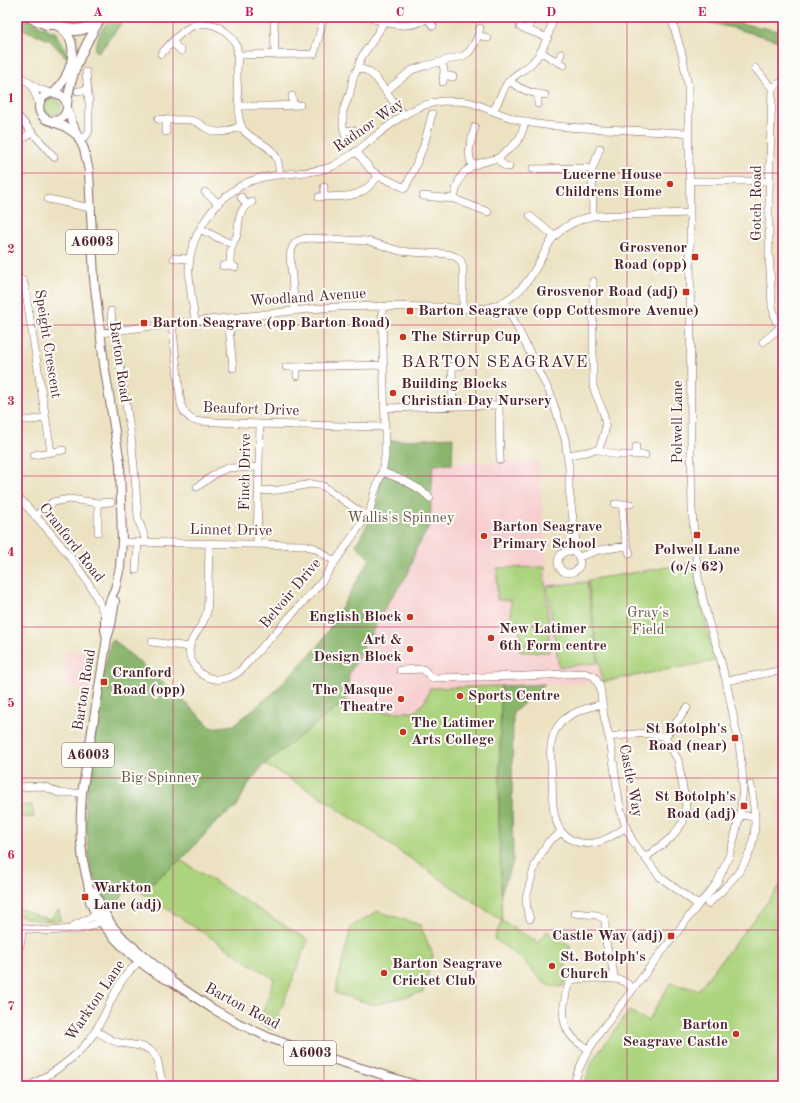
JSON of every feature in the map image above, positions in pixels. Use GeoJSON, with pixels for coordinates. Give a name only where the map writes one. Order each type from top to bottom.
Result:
{"type":"FeatureCollection","features":[{"type":"Feature","properties":{"kind":"highway"},"geometry":{"type":"LineString","coordinates":[[30,17],[46,24],[54,23],[70,30],[78,30],[93,25],[102,17]]}},
{"type":"Feature","properties":{"kind":"main road"},"geometry":{"type":"LineString","coordinates":[[50,121],[59,120],[63,117],[67,107],[68,90],[80,58],[88,39],[102,17]]}},
{"type":"Feature","properties":{"kind":"main road"},"geometry":{"type":"LineString","coordinates":[[54,23],[66,32],[69,37],[73,55],[63,83],[52,93],[42,98],[39,111],[41,116],[45,119],[64,126],[78,138]]}},
{"type":"Feature","properties":{"kind":"main road"},"geometry":{"type":"LineString","coordinates":[[52,93],[62,97],[67,107]]}},
{"type":"Feature","properties":{"kind":"main road","name":"Barton Road"},"geometry":{"type":"LineString","coordinates":[[67,107],[78,138],[84,149],[89,171],[94,279],[100,333],[120,463],[122,542],[120,567],[115,589],[116,594],[107,611],[111,625],[107,638],[82,793],[82,851],[89,889],[94,892],[102,917],[142,959],[170,978],[171,981],[213,1009],[270,1038],[313,1054],[419,1086]]}},
{"type":"Feature","properties":{"kind":"street"},"geometry":{"type":"LineString","coordinates":[[274,17],[275,54]]}},
{"type":"Feature","properties":{"kind":"street"},"geometry":{"type":"LineString","coordinates":[[314,63],[314,54],[324,17]]}},
{"type":"Feature","properties":{"kind":"street"},"geometry":{"type":"LineString","coordinates":[[494,112],[504,88],[509,81],[531,64],[542,52],[554,17]]}},
{"type":"Feature","properties":{"kind":"street","name":"Polwell Lane"},"geometry":{"type":"LineString","coordinates":[[573,1086],[579,1068],[589,1049],[633,989],[718,881],[729,856],[738,823],[743,788],[739,744],[726,681],[703,599],[694,546],[691,457],[690,181],[688,86],[682,54],[671,17]]}},
{"type":"Feature","properties":{"kind":"street"},"geometry":{"type":"LineString","coordinates":[[374,19],[402,26],[411,25],[428,18],[433,26]]}},
{"type":"Feature","properties":{"kind":"street"},"geometry":{"type":"LineString","coordinates":[[353,130],[345,135],[343,126],[343,112],[350,93],[353,78],[361,58],[379,31],[383,22]]}},
{"type":"Feature","properties":{"kind":"street"},"geometry":{"type":"LineString","coordinates":[[530,23],[524,29],[548,38]]}},
{"type":"Feature","properties":{"kind":"street"},"geometry":{"type":"LineString","coordinates":[[161,54],[185,29],[196,24],[210,24],[218,26],[232,37],[237,46],[238,55],[237,74],[241,126],[246,133],[266,145],[273,152],[278,161],[280,175]]}},
{"type":"Feature","properties":{"kind":"street"},"geometry":{"type":"LineString","coordinates":[[386,91],[412,70],[463,56],[473,47],[479,32],[488,38]]}},
{"type":"Feature","properties":{"kind":"street"},"geometry":{"type":"LineString","coordinates":[[172,42],[181,51]]}},
{"type":"Feature","properties":{"kind":"street"},"geometry":{"type":"LineString","coordinates":[[542,52],[561,63],[561,54]]}},
{"type":"Feature","properties":{"kind":"street"},"geometry":{"type":"LineString","coordinates":[[238,55],[314,54]]}},
{"type":"Feature","properties":{"kind":"street"},"geometry":{"type":"LineString","coordinates":[[442,62],[444,79],[454,76]]}},
{"type":"Feature","properties":{"kind":"street"},"geometry":{"type":"LineString","coordinates":[[358,68],[368,71],[376,78],[404,116]]}},
{"type":"Feature","properties":{"kind":"street"},"geometry":{"type":"LineString","coordinates":[[755,68],[772,88],[783,81]]}},
{"type":"Feature","properties":{"kind":"street"},"geometry":{"type":"LineString","coordinates":[[78,138],[86,136],[90,131],[86,72]]}},
{"type":"Feature","properties":{"kind":"street"},"geometry":{"type":"LineString","coordinates":[[17,76],[37,88],[52,93]]}},
{"type":"Feature","properties":{"kind":"street"},"geometry":{"type":"LineString","coordinates":[[509,81],[520,89],[542,95],[538,104]]}},
{"type":"Feature","properties":{"kind":"street"},"geometry":{"type":"LineString","coordinates":[[31,84],[39,106]]}},
{"type":"Feature","properties":{"kind":"street","name":"Gotch Road"},"geometry":{"type":"LineString","coordinates":[[772,88],[769,181],[772,306],[776,321],[782,327]]}},
{"type":"Feature","properties":{"kind":"street"},"geometry":{"type":"LineString","coordinates":[[78,91],[88,90]]}},
{"type":"Feature","properties":{"kind":"street"},"geometry":{"type":"LineString","coordinates":[[239,106],[296,105],[292,96]]}},
{"type":"Feature","properties":{"kind":"street","name":"Radnor Way"},"geometry":{"type":"LineString","coordinates":[[195,321],[189,273],[190,259],[200,229],[218,203],[244,184],[257,179],[319,170],[332,166],[356,151],[396,120],[416,108],[441,102],[468,102],[482,106],[509,118],[525,122],[556,126],[688,133]]}},
{"type":"Feature","properties":{"kind":"street"},"geometry":{"type":"LineString","coordinates":[[17,115],[54,157]]}},
{"type":"Feature","properties":{"kind":"street"},"geometry":{"type":"LineString","coordinates":[[405,188],[424,145],[429,118]]}},
{"type":"Feature","properties":{"kind":"street"},"geometry":{"type":"LineString","coordinates":[[158,119],[166,121],[192,121],[218,133],[241,126]]}},
{"type":"Feature","properties":{"kind":"street"},"geometry":{"type":"LineString","coordinates":[[166,121],[166,132]]}},
{"type":"Feature","properties":{"kind":"street"},"geometry":{"type":"LineString","coordinates":[[454,199],[460,178],[466,171],[472,166],[497,159],[516,144],[522,133],[525,122]]}},
{"type":"Feature","properties":{"kind":"street"},"geometry":{"type":"LineString","coordinates":[[472,166],[468,151],[475,131]]}},
{"type":"Feature","properties":{"kind":"street"},"geometry":{"type":"LineString","coordinates":[[17,144],[31,132]]}},
{"type":"Feature","properties":{"kind":"street"},"geometry":{"type":"LineString","coordinates":[[593,216],[592,170],[600,148]]}},
{"type":"Feature","properties":{"kind":"street"},"geometry":{"type":"LineString","coordinates":[[356,151],[371,170],[378,176],[413,190]]}},
{"type":"Feature","properties":{"kind":"street"},"geometry":{"type":"LineString","coordinates":[[497,159],[509,167]]}},
{"type":"Feature","properties":{"kind":"street"},"geometry":{"type":"LineString","coordinates":[[533,169],[542,165],[586,168],[592,170]]}},
{"type":"Feature","properties":{"kind":"street"},"geometry":{"type":"LineString","coordinates":[[324,187],[321,197],[350,195],[358,193],[366,188],[378,176]]}},
{"type":"Feature","properties":{"kind":"street"},"geometry":{"type":"LineString","coordinates":[[690,181],[769,181]]}},
{"type":"Feature","properties":{"kind":"street"},"geometry":{"type":"LineString","coordinates":[[205,192],[218,203]]}},
{"type":"Feature","properties":{"kind":"street"},"geometry":{"type":"LineString","coordinates":[[423,196],[454,199],[488,212]]}},
{"type":"Feature","properties":{"kind":"street"},"geometry":{"type":"LineString","coordinates":[[229,266],[232,244],[237,236],[238,220],[241,212],[249,204],[241,197]]}},
{"type":"Feature","properties":{"kind":"street"},"geometry":{"type":"LineString","coordinates":[[48,199],[91,208]]}},
{"type":"Feature","properties":{"kind":"street"},"geometry":{"type":"LineString","coordinates":[[530,216],[554,236],[559,230],[579,219],[593,216],[690,213]]}},
{"type":"Feature","properties":{"kind":"street"},"geometry":{"type":"LineString","coordinates":[[200,229],[216,238],[232,244]]}},
{"type":"Feature","properties":{"kind":"street","name":"Woodland Avenue"},"geometry":{"type":"LineString","coordinates":[[100,333],[195,321],[337,307],[382,306],[484,309],[504,301],[517,293],[528,281],[554,236]]}},
{"type":"Feature","properties":{"kind":"street"},"geometry":{"type":"LineString","coordinates":[[295,311],[290,255],[295,242],[308,238],[368,241],[400,251],[448,254],[456,257],[461,261],[463,268],[463,308]]}},
{"type":"Feature","properties":{"kind":"street"},"geometry":{"type":"LineString","coordinates":[[174,258],[190,259]]}},
{"type":"Feature","properties":{"kind":"street","name":"Speight Crescent"},"geometry":{"type":"LineString","coordinates":[[17,277],[23,281],[25,287],[51,452]]}},
{"type":"Feature","properties":{"kind":"street"},"geometry":{"type":"LineString","coordinates":[[593,282],[589,290],[593,386],[605,418],[606,428],[599,450]]}},
{"type":"Feature","properties":{"kind":"street"},"geometry":{"type":"LineString","coordinates":[[504,301],[550,393],[565,439],[569,468],[569,489],[576,542],[574,551]]}},
{"type":"Feature","properties":{"kind":"street","name":"Belvoir Drive"},"geometry":{"type":"LineString","coordinates":[[190,647],[190,658],[201,674],[219,680],[233,676],[239,672],[320,584],[370,510],[385,457],[382,306]]}},
{"type":"Feature","properties":{"kind":"street"},"geometry":{"type":"LineString","coordinates":[[111,311],[113,331]]}},
{"type":"Feature","properties":{"kind":"street"},"geometry":{"type":"LineString","coordinates":[[228,318],[233,368]]}},
{"type":"Feature","properties":{"kind":"street","name":"Beaufort Drive"},"geometry":{"type":"LineString","coordinates":[[172,324],[181,404],[188,417],[195,421],[385,427]]}},
{"type":"Feature","properties":{"kind":"street"},"geometry":{"type":"LineString","coordinates":[[762,342],[782,327]]}},
{"type":"Feature","properties":{"kind":"street","name":"Barton Road"},"geometry":{"type":"LineString","coordinates":[[117,346],[131,436],[138,522],[145,535],[141,542],[136,570]]}},
{"type":"Feature","properties":{"kind":"street"},"geometry":{"type":"LineString","coordinates":[[286,367],[384,365]]}},
{"type":"Feature","properties":{"kind":"street"},"geometry":{"type":"LineString","coordinates":[[443,366],[460,366]]}},
{"type":"Feature","properties":{"kind":"street"},"geometry":{"type":"LineString","coordinates":[[452,366],[453,407]]}},
{"type":"Feature","properties":{"kind":"street"},"geometry":{"type":"LineString","coordinates":[[296,376],[297,367]]}},
{"type":"Feature","properties":{"kind":"street"},"geometry":{"type":"LineString","coordinates":[[498,455],[499,397]]}},
{"type":"Feature","properties":{"kind":"street"},"geometry":{"type":"LineString","coordinates":[[385,408],[499,405]]}},
{"type":"Feature","properties":{"kind":"street","name":"Speight Crescent"},"geometry":{"type":"LineString","coordinates":[[17,420],[45,418]]}},
{"type":"Feature","properties":{"kind":"street","name":"Finch Drive"},"geometry":{"type":"LineString","coordinates":[[257,544],[260,424]]}},
{"type":"Feature","properties":{"kind":"street"},"geometry":{"type":"LineString","coordinates":[[636,447],[636,455]]}},
{"type":"Feature","properties":{"kind":"street"},"geometry":{"type":"LineString","coordinates":[[34,455],[63,450]]}},
{"type":"Feature","properties":{"kind":"street"},"geometry":{"type":"LineString","coordinates":[[567,455],[593,450],[618,455],[645,455]]}},
{"type":"Feature","properties":{"kind":"street"},"geometry":{"type":"LineString","coordinates":[[197,487],[218,472],[228,468],[259,467]]}},
{"type":"Feature","properties":{"kind":"street"},"geometry":{"type":"LineString","coordinates":[[382,472],[422,490],[430,498]]}},
{"type":"Feature","properties":{"kind":"street"},"geometry":{"type":"LineString","coordinates":[[258,491],[279,490],[311,484],[323,486],[366,516]]}},
{"type":"Feature","properties":{"kind":"street","name":"Cranford Road"},"geometry":{"type":"LineString","coordinates":[[17,496],[65,551],[83,574],[107,611]]}},
{"type":"Feature","properties":{"kind":"street"},"geometry":{"type":"LineString","coordinates":[[36,516],[52,502],[70,499],[98,503],[111,502]]}},
{"type":"Feature","properties":{"kind":"street"},"geometry":{"type":"LineString","coordinates":[[98,503],[98,532]]}},
{"type":"Feature","properties":{"kind":"street"},"geometry":{"type":"LineString","coordinates":[[623,504],[623,526],[630,554]]}},
{"type":"Feature","properties":{"kind":"street","name":"Linnet Drive"},"geometry":{"type":"LineString","coordinates":[[122,542],[303,545],[322,552],[335,562]]}},
{"type":"Feature","properties":{"kind":"street"},"geometry":{"type":"LineString","coordinates":[[152,642],[190,647],[194,635],[202,624],[207,612],[209,543]]}},
{"type":"Feature","properties":{"kind":"street"},"geometry":{"type":"LineString","coordinates":[[579,557],[598,550],[627,546]]}},
{"type":"Feature","properties":{"kind":"street"},"geometry":{"type":"LineString","coordinates":[[566,551],[574,551],[579,557],[579,567],[574,572],[564,572],[558,563],[560,556],[566,551]]}},
{"type":"Feature","properties":{"kind":"street","name":"Castle Way"},"geometry":{"type":"LineString","coordinates":[[400,670],[423,669],[432,678],[584,673],[594,676],[600,687],[620,808],[626,827],[632,840],[644,858],[660,877],[698,905]]}},
{"type":"Feature","properties":{"kind":"street"},"geometry":{"type":"LineString","coordinates":[[726,681],[783,670]]}},
{"type":"Feature","properties":{"kind":"street"},"geometry":{"type":"LineString","coordinates":[[602,704],[567,716],[559,724],[553,734],[551,749],[553,809],[556,821],[564,835],[583,844],[596,843],[616,834],[626,827]]}},
{"type":"Feature","properties":{"kind":"street"},"geometry":{"type":"LineString","coordinates":[[665,737],[687,708]]}},
{"type":"Feature","properties":{"kind":"street"},"geometry":{"type":"LineString","coordinates":[[609,737],[640,733],[655,734],[665,737],[678,760],[686,806],[683,822],[672,837],[644,858]]}},
{"type":"Feature","properties":{"kind":"street"},"geometry":{"type":"LineString","coordinates":[[708,904],[735,877],[746,861],[752,846],[755,830],[755,817],[751,785]]}},
{"type":"Feature","properties":{"kind":"street"},"geometry":{"type":"LineString","coordinates":[[17,787],[40,786],[59,793],[82,793]]}},
{"type":"Feature","properties":{"kind":"street"},"geometry":{"type":"LineString","coordinates":[[740,815],[755,817]]}},
{"type":"Feature","properties":{"kind":"street"},"geometry":{"type":"LineString","coordinates":[[530,919],[526,898],[535,865],[548,842],[562,832]]}},
{"type":"Feature","properties":{"kind":"street"},"geometry":{"type":"LineString","coordinates":[[718,881],[726,886]]}},
{"type":"Feature","properties":{"kind":"street"},"geometry":{"type":"LineString","coordinates":[[574,913],[597,915],[605,919],[605,934],[614,972],[614,979]]}},
{"type":"Feature","properties":{"kind":"street"},"geometry":{"type":"LineString","coordinates":[[17,954],[21,941],[20,928],[50,932],[59,931],[102,917]]}},
{"type":"Feature","properties":{"kind":"street","name":"Warkton Lane"},"geometry":{"type":"LineString","coordinates":[[32,1085],[70,1060],[83,1047],[95,1030],[125,976],[142,959]]}},
{"type":"Feature","properties":{"kind":"street"},"geometry":{"type":"LineString","coordinates":[[589,1049],[576,1042],[563,1019],[563,1007],[567,990],[572,981],[577,979],[614,979],[625,982],[633,989]]}},
{"type":"Feature","properties":{"kind":"street"},"geometry":{"type":"LineString","coordinates":[[95,1030],[110,1040],[145,1047],[152,1051],[158,1063],[161,1078],[168,1086]]}},
{"type":"Feature","properties":{"kind":"shaded area","name":"The Latimer Arts College"},"geometry":{"type":"Polygon","coordinates":[[[538,461],[547,566],[550,583],[588,580],[602,682],[501,687],[499,817],[502,921],[365,826],[344,814],[326,800],[264,764],[346,701],[349,674],[389,601],[408,574],[416,549],[429,525],[433,464],[538,461]]]}},
{"type":"Feature","properties":{"kind":"shaded area"},"geometry":{"type":"Polygon","coordinates":[[[95,650],[89,703],[80,689],[77,687],[66,687],[64,652],[95,650]]]}},
{"type":"Feature","properties":{"kind":"green space"},"geometry":{"type":"Polygon","coordinates":[[[110,17],[129,17],[123,21],[102,49],[98,52],[95,51],[98,38],[110,17]]]}},
{"type":"Feature","properties":{"kind":"green space"},"geometry":{"type":"Polygon","coordinates":[[[683,17],[710,17],[779,31],[781,22],[783,22],[783,42],[733,28],[683,17]]]}},
{"type":"Feature","properties":{"kind":"green space"},"geometry":{"type":"Polygon","coordinates":[[[17,18],[28,20],[56,33],[69,54],[66,57],[49,40],[17,28],[17,18]]]}},
{"type":"Feature","properties":{"kind":"green space"},"geometry":{"type":"Polygon","coordinates":[[[53,99],[60,104],[61,107],[56,114],[53,115],[46,110],[45,107],[50,100],[53,99]]]}},
{"type":"Feature","properties":{"kind":"green space"},"geometry":{"type":"Polygon","coordinates":[[[453,437],[452,464],[433,465],[430,525],[416,549],[408,574],[389,601],[349,674],[346,701],[264,764],[247,786],[236,808],[218,820],[186,855],[141,892],[127,885],[117,906],[109,906],[90,869],[85,809],[89,768],[104,672],[111,640],[115,641],[184,701],[212,728],[234,725],[273,693],[320,644],[370,559],[356,545],[377,502],[382,472],[385,469],[389,441],[453,437]]]}},
{"type":"Feature","properties":{"kind":"green space","name":"Gray's Field"},"geometry":{"type":"Polygon","coordinates":[[[692,563],[714,661],[602,682],[588,580],[692,563]]]}},
{"type":"Feature","properties":{"kind":"green space"},"geometry":{"type":"Polygon","coordinates":[[[546,567],[544,573],[549,627],[549,652],[520,652],[520,622],[513,621],[511,617],[511,600],[497,600],[497,568],[546,567]]]}},
{"type":"Feature","properties":{"kind":"green space"},"geometry":{"type":"Polygon","coordinates":[[[587,582],[598,663],[559,667],[547,586],[587,582]]]}},
{"type":"Feature","properties":{"kind":"green space"},"geometry":{"type":"Polygon","coordinates":[[[545,684],[513,713],[513,862],[501,893],[499,817],[501,686],[545,684]]]}},
{"type":"Feature","properties":{"kind":"green space"},"geometry":{"type":"Polygon","coordinates":[[[501,686],[499,821],[502,921],[365,826],[344,814],[326,800],[264,764],[346,701],[368,707],[374,712],[415,712],[425,701],[430,688],[501,686]]]}},
{"type":"Feature","properties":{"kind":"green space"},"geometry":{"type":"Polygon","coordinates":[[[32,805],[34,817],[17,818],[17,806],[32,805]]]}},
{"type":"Feature","properties":{"kind":"green space"},"geometry":{"type":"Polygon","coordinates":[[[180,860],[308,940],[273,1030],[259,1023],[274,979],[141,892],[180,860]]]}},
{"type":"Feature","properties":{"kind":"green space"},"geometry":{"type":"Polygon","coordinates":[[[783,882],[783,1080],[764,1086],[583,1086],[593,1060],[629,1011],[648,1021],[670,983],[698,990],[783,882]]]}},
{"type":"Feature","properties":{"kind":"green space"},"geometry":{"type":"Polygon","coordinates":[[[17,907],[37,916],[50,919],[59,910],[61,920],[45,921],[17,915],[17,907]]]}},
{"type":"Feature","properties":{"kind":"green space","name":"Barton Seagrave Cricket Club"},"geometry":{"type":"Polygon","coordinates":[[[378,911],[420,925],[433,955],[423,992],[374,1005],[335,993],[351,927],[378,911]]]}},
{"type":"Feature","properties":{"kind":"green space"},"geometry":{"type":"Polygon","coordinates":[[[502,921],[539,943],[547,931],[571,946],[568,952],[570,954],[565,965],[568,975],[563,986],[550,986],[545,983],[523,960],[494,939],[502,921]]]}},
{"type":"Feature","properties":{"kind":"place","name":"Lucerne House Childrens Home"},"geometry":{"type":"Point","coordinates":[670,184]}},
{"type":"Feature","properties":{"kind":"place","name":"Grosvenor Road (opp)"},"geometry":{"type":"Point","coordinates":[695,257]}},
{"type":"Feature","properties":{"kind":"place","name":"Grosvenor Road (adj)"},"geometry":{"type":"Point","coordinates":[686,292]}},
{"type":"Feature","properties":{"kind":"place","name":"Barton Seagrave (opp Cottesmore Avenue)"},"geometry":{"type":"Point","coordinates":[410,311]}},
{"type":"Feature","properties":{"kind":"place","name":"Barton Seagrave (opp Barton Road)"},"geometry":{"type":"Point","coordinates":[144,323]}},
{"type":"Feature","properties":{"kind":"place","name":"The Stirrup Cup"},"geometry":{"type":"Point","coordinates":[403,337]}},
{"type":"Feature","properties":{"kind":"place","name":"Building Blocks Christian Day Nursery"},"geometry":{"type":"Point","coordinates":[393,393]}},
{"type":"Feature","properties":{"kind":"place","name":"Polwell Lane (o/s 62)"},"geometry":{"type":"Point","coordinates":[697,535]}},
{"type":"Feature","properties":{"kind":"place","name":"Barton Seagrave Primary School"},"geometry":{"type":"Point","coordinates":[484,536]}},
{"type":"Feature","properties":{"kind":"place","name":"English Block"},"geometry":{"type":"Point","coordinates":[410,617]}},
{"type":"Feature","properties":{"kind":"place","name":"New Latimer 6th Form centre"},"geometry":{"type":"Point","coordinates":[491,638]}},
{"type":"Feature","properties":{"kind":"place","name":"Art & Design Block"},"geometry":{"type":"Point","coordinates":[410,649]}},
{"type":"Feature","properties":{"kind":"place","name":"Cranford Road (opp)"},"geometry":{"type":"Point","coordinates":[104,682]}},
{"type":"Feature","properties":{"kind":"place","name":"Sports Centre"},"geometry":{"type":"Point","coordinates":[460,696]}},
{"type":"Feature","properties":{"kind":"place","name":"The Masque Theatre"},"geometry":{"type":"Point","coordinates":[401,699]}},
{"type":"Feature","properties":{"kind":"place","name":"The Latimer Arts College"},"geometry":{"type":"Point","coordinates":[403,732]}},
{"type":"Feature","properties":{"kind":"place","name":"St Botolph's Road (near)"},"geometry":{"type":"Point","coordinates":[735,738]}},
{"type":"Feature","properties":{"kind":"place","name":"St Botolph's Road (adj)"},"geometry":{"type":"Point","coordinates":[744,806]}},
{"type":"Feature","properties":{"kind":"place","name":"Warkton Lane (adj)"},"geometry":{"type":"Point","coordinates":[85,897]}},
{"type":"Feature","properties":{"kind":"place","name":"Castle Way (adj)"},"geometry":{"type":"Point","coordinates":[671,936]}},
{"type":"Feature","properties":{"kind":"place","name":"St. Botolph's Church"},"geometry":{"type":"Point","coordinates":[552,966]}},
{"type":"Feature","properties":{"kind":"place","name":"Barton Seagrave Cricket Club"},"geometry":{"type":"Point","coordinates":[384,973]}},
{"type":"Feature","properties":{"kind":"place","name":"Barton Seagrave Castle"},"geometry":{"type":"Point","coordinates":[736,1034]}},
{"type":"Feature","properties":{"kind":"district","name":"BARTON SEAGRAVE"},"geometry":{"type":"Point","coordinates":[495,362]}},
{"type":"Feature","properties":{"kind":"park label","name":"Wallis's Spinney"},"geometry":{"type":"Point","coordinates":[401,518]}},
{"type":"Feature","properties":{"kind":"park label","name":"Big Spinney"},"geometry":{"type":"Point","coordinates":[160,778]}}]}
